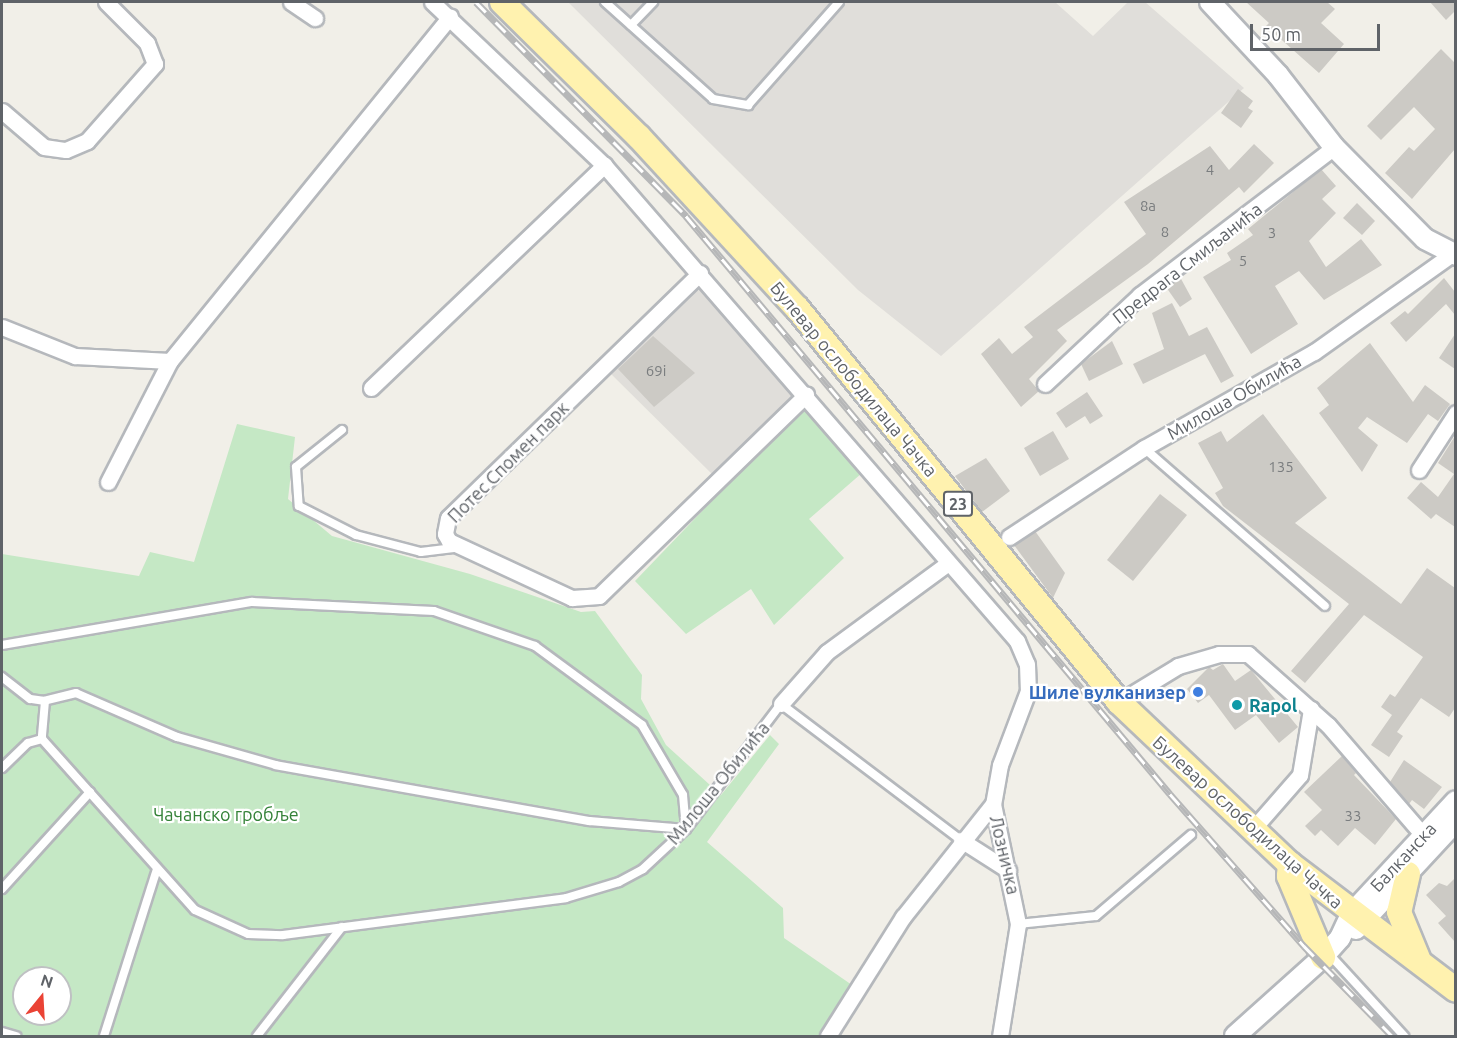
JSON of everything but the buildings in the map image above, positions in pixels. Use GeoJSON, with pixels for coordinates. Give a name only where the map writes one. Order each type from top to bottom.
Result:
{"type":"FeatureCollection","features":[{"type":"Feature","properties":{"kind":"main road","name":"Булевар ослободилаца Чачка"},"geometry":{"type":"LineString","coordinates":[[502,2],[639,136],[797,308],[1119,702],[1290,864],[1358,919],[1455,990]]}},
{"type":"Feature","properties":{"kind":"main road"},"geometry":{"type":"LineString","coordinates":[[1290,864],[1288,876],[1325,955]]}},
{"type":"Feature","properties":{"kind":"main road"},"geometry":{"type":"LineString","coordinates":[[1408,874],[1400,900],[1401,922],[1424,967]]}},
{"type":"Feature","properties":{"kind":"street"},"geometry":{"type":"LineString","coordinates":[[2,111],[44,147],[66,150],[87,141],[155,64],[147,43],[106,2]]}},
{"type":"Feature","properties":{"kind":"street"},"geometry":{"type":"LineString","coordinates":[[291,2],[315,18]]}},
{"type":"Feature","properties":{"kind":"street"},"geometry":{"type":"LineString","coordinates":[[432,2],[604,165],[806,394],[948,563]]}},
{"type":"Feature","properties":{"kind":"street"},"geometry":{"type":"LineString","coordinates":[[1210,2],[1278,75],[1334,147],[1425,239],[1455,253]]}},
{"type":"Feature","properties":{"kind":"street"},"geometry":{"type":"LineString","coordinates":[[108,482],[170,361],[450,17]]}},
{"type":"Feature","properties":{"kind":"street","name":"Предрага Смиљанића"},"geometry":{"type":"LineString","coordinates":[[1045,384],[1140,295],[1334,147]]}},
{"type":"Feature","properties":{"kind":"street"},"geometry":{"type":"LineString","coordinates":[[371,388],[604,165]]}},
{"type":"Feature","properties":{"kind":"street","name":"Милоша Обилића"},"geometry":{"type":"LineString","coordinates":[[1009,537],[1144,448],[1314,352],[1455,253]]}},
{"type":"Feature","properties":{"kind":"street","name":"Потес Спомен парк"},"geometry":{"type":"LineString","coordinates":[[700,273],[448,518],[444,534],[457,548],[572,598],[599,596],[806,394]]}},
{"type":"Feature","properties":{"kind":"street"},"geometry":{"type":"LineString","coordinates":[[2,327],[75,356],[170,361]]}},
{"type":"Feature","properties":{"kind":"street"},"geometry":{"type":"LineString","coordinates":[[1419,470],[1455,413]]}},
{"type":"Feature","properties":{"kind":"street","name":"Милоша Обилића"},"geometry":{"type":"LineString","coordinates":[[781,704],[827,652],[948,563]]}},
{"type":"Feature","properties":{"kind":"street","name":"Лозничка"},"geometry":{"type":"LineString","coordinates":[[948,563],[1009,630],[1027,664],[1027,699],[1000,765],[993,804],[1018,924],[1000,1036]]}},
{"type":"Feature","properties":{"kind":"street"},"geometry":{"type":"LineString","coordinates":[[1119,702],[1178,666],[1234,653],[1256,658],[1311,709],[1423,835]]}},
{"type":"Feature","properties":{"kind":"street"},"geometry":{"type":"LineString","coordinates":[[1252,830],[1300,774],[1311,709]]}},
{"type":"Feature","properties":{"kind":"street","name":"Балканска"},"geometry":{"type":"LineString","coordinates":[[1358,919],[1423,835],[1455,801]]}},
{"type":"Feature","properties":{"kind":"street"},"geometry":{"type":"LineString","coordinates":[[828,1036],[877,954],[961,840],[993,804]]}},
{"type":"Feature","properties":{"kind":"street","name":"Балканска"},"geometry":{"type":"LineString","coordinates":[[1358,919],[1408,874],[1455,821]]}},
{"type":"Feature","properties":{"kind":"street"},"geometry":{"type":"LineString","coordinates":[[961,840],[1008,870]]}},
{"type":"Feature","properties":{"kind":"street","name":"Булевар ослободилаца Чачка"},"geometry":{"type":"LineString","coordinates":[[1235,1036],[1325,955],[1358,919]]}},
{"type":"Feature","properties":{"kind":"lane"},"geometry":{"type":"LineString","coordinates":[[605,2],[713,99],[748,105],[839,2]]}},
{"type":"Feature","properties":{"kind":"lane"},"geometry":{"type":"LineString","coordinates":[[631,25],[653,2]]}},
{"type":"Feature","properties":{"kind":"lane"},"geometry":{"type":"LineString","coordinates":[[342,430],[296,467],[299,506],[356,535],[421,552],[457,548]]}},
{"type":"Feature","properties":{"kind":"lane"},"geometry":{"type":"LineString","coordinates":[[1144,448],[1325,606]]}},
{"type":"Feature","properties":{"kind":"lane"},"geometry":{"type":"LineString","coordinates":[[2,645],[252,602],[434,611],[535,646],[642,724],[683,795],[686,829],[590,821],[276,765],[177,737],[76,693],[45,701],[30,699],[2,677]]}},
{"type":"Feature","properties":{"kind":"lane"},"geometry":{"type":"LineString","coordinates":[[45,701],[42,739],[157,869],[104,1036]]}},
{"type":"Feature","properties":{"kind":"lane"},"geometry":{"type":"LineString","coordinates":[[781,704],[961,840]]}},
{"type":"Feature","properties":{"kind":"lane","name":"Милоша Обилића"},"geometry":{"type":"LineString","coordinates":[[157,869],[195,910],[229,929],[283,935],[593,892],[642,869],[686,829],[781,704]]}},
{"type":"Feature","properties":{"kind":"lane"},"geometry":{"type":"LineString","coordinates":[[2,768],[28,743],[42,739]]}},
{"type":"Feature","properties":{"kind":"lane"},"geometry":{"type":"LineString","coordinates":[[2,889],[90,792]]}},
{"type":"Feature","properties":{"kind":"lane"},"geometry":{"type":"LineString","coordinates":[[1018,924],[1096,916],[1191,835]]}},
{"type":"Feature","properties":{"kind":"lane"},"geometry":{"type":"LineString","coordinates":[[257,1036],[342,927]]}},
{"type":"Feature","properties":{"kind":"lane"},"geometry":{"type":"LineString","coordinates":[[1325,955],[1404,1036]]}},
{"type":"Feature","properties":{"kind":"lane"},"geometry":{"type":"LineString","coordinates":[[2,1032],[16,1036]]}},
{"type":"Feature","properties":{"kind":"shaded area"},"geometry":{"type":"Polygon","coordinates":[[[568,2],[1055,2],[1093,36],[1128,2],[1145,2],[1244,88],[941,356],[858,290],[568,2]]]}},
{"type":"Feature","properties":{"kind":"shaded area"},"geometry":{"type":"Polygon","coordinates":[[[702,290],[796,394],[714,476],[608,371],[688,291],[702,290]]]}},
{"type":"Feature","properties":{"kind":"green space"},"geometry":{"type":"Polygon","coordinates":[[[802,407],[862,473],[809,519],[844,558],[774,625],[751,589],[686,634],[635,581],[802,407]]]}},
{"type":"Feature","properties":{"kind":"green space","name":"Чачанско гробље"},"geometry":{"type":"Polygon","coordinates":[[[237,424],[295,437],[288,499],[332,536],[470,574],[581,612],[595,611],[642,675],[641,699],[666,745],[721,795],[770,735],[779,744],[707,842],[783,908],[784,938],[852,985],[824,1036],[2,1036],[2,554],[139,576],[150,552],[194,562],[237,424]]]}},
{"type":"Feature","properties":{"kind":"railway"},"geometry":{"type":"LineString","coordinates":[[476,2],[686,216],[1170,794],[1304,946],[1392,1036]]}},
{"type":"Feature","properties":{"kind":"place","name":"Шиле вулканизер"},"geometry":{"type":"Point","coordinates":[1198,692]}},
{"type":"Feature","properties":{"kind":"place","name":"Rapol"},"geometry":{"type":"Point","coordinates":[1237,705]}}]}
